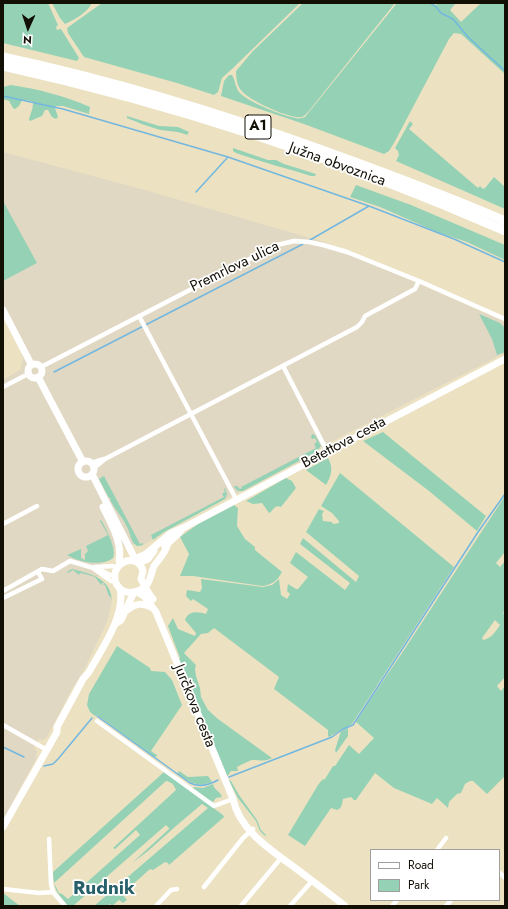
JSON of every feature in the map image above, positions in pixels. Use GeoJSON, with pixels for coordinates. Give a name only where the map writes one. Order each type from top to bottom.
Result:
{"type":"FeatureCollection","features":[{"type":"Feature","properties":{"kind":"highway","name":"Južna obvoznica"},"geometry":{"type":"LineString","coordinates":[[3,57],[98,80],[224,116],[438,193],[505,222]]}},
{"type":"Feature","properties":{"kind":"highway","name":"Južna obvoznica"},"geometry":{"type":"LineString","coordinates":[[3,66],[126,97],[264,138],[372,177],[505,231]]}},
{"type":"Feature","properties":{"kind":"street","name":"Premrlova ulica"},"geometry":{"type":"LineString","coordinates":[[41,367],[267,250],[285,243],[302,241],[316,243],[346,252],[419,281],[505,319]]}},
{"type":"Feature","properties":{"kind":"street"},"geometry":{"type":"LineString","coordinates":[[83,462],[79,467],[79,471],[82,475],[105,459],[356,327],[362,322],[365,316],[415,289],[419,281]]}},
{"type":"Feature","properties":{"kind":"street"},"geometry":{"type":"LineString","coordinates":[[3,310],[31,364]]}},
{"type":"Feature","properties":{"kind":"street"},"geometry":{"type":"LineString","coordinates":[[139,316],[236,500]]}},
{"type":"Feature","properties":{"kind":"street","name":"Betettova cesta"},"geometry":{"type":"LineString","coordinates":[[138,560],[171,533],[505,359]]}},
{"type":"Feature","properties":{"kind":"street"},"geometry":{"type":"LineString","coordinates":[[31,364],[37,364],[41,367],[42,373],[38,378]]}},
{"type":"Feature","properties":{"kind":"street"},"geometry":{"type":"LineString","coordinates":[[31,364],[28,368],[28,374],[32,378],[38,378]]}},
{"type":"Feature","properties":{"kind":"street"},"geometry":{"type":"LineString","coordinates":[[283,366],[327,451]]}},
{"type":"Feature","properties":{"kind":"street"},"geometry":{"type":"LineString","coordinates":[[3,387],[28,374]]}},
{"type":"Feature","properties":{"kind":"street"},"geometry":{"type":"LineString","coordinates":[[38,378],[83,462]]}},
{"type":"Feature","properties":{"kind":"street"},"geometry":{"type":"LineString","coordinates":[[83,462],[87,461],[117,538],[121,542],[124,550],[122,559],[112,578]]}},
{"type":"Feature","properties":{"kind":"street"},"geometry":{"type":"LineString","coordinates":[[91,470],[143,568],[141,579],[146,584],[133,591],[121,620],[115,624]]}},
{"type":"Feature","properties":{"kind":"street"},"geometry":{"type":"LineString","coordinates":[[3,524],[37,506]]}},
{"type":"Feature","properties":{"kind":"street","name":"Betettova cesta"},"geometry":{"type":"LineString","coordinates":[[146,584],[147,570],[156,556],[177,536],[183,528]]}},
{"type":"Feature","properties":{"kind":"street","name":"Betettova cesta"},"geometry":{"type":"LineString","coordinates":[[146,584],[166,550],[168,543]]}},
{"type":"Feature","properties":{"kind":"street"},"geometry":{"type":"LineString","coordinates":[[93,568],[113,566],[122,559],[138,560],[147,570]]}},
{"type":"Feature","properties":{"kind":"street"},"geometry":{"type":"LineString","coordinates":[[3,591],[42,569],[53,571],[70,561],[93,568],[119,580],[123,586],[133,591]]}},
{"type":"Feature","properties":{"kind":"street"},"geometry":{"type":"LineString","coordinates":[[113,566],[112,578],[117,597],[114,612],[115,624]]}},
{"type":"Feature","properties":{"kind":"street"},"geometry":{"type":"LineString","coordinates":[[5,597],[42,579],[38,572]]}},
{"type":"Feature","properties":{"kind":"street"},"geometry":{"type":"LineString","coordinates":[[3,827],[57,732],[57,726],[115,624],[121,602],[120,589],[112,578]]}},
{"type":"Feature","properties":{"kind":"street","name":"Jurčkova cesta"},"geometry":{"type":"LineString","coordinates":[[146,584],[156,606],[154,609]]}},
{"type":"Feature","properties":{"kind":"street"},"geometry":{"type":"LineString","coordinates":[[5,597],[9,588]]}},
{"type":"Feature","properties":{"kind":"street"},"geometry":{"type":"LineString","coordinates":[[120,589],[133,591]]}},
{"type":"Feature","properties":{"kind":"street","name":"Jurčkova cesta"},"geometry":{"type":"LineString","coordinates":[[133,591],[144,596],[154,609],[233,799],[234,806],[252,830],[274,852],[345,906]]}},
{"type":"Feature","properties":{"kind":"street"},"geometry":{"type":"LineString","coordinates":[[125,611],[138,604],[144,604],[154,609]]}},
{"type":"Feature","properties":{"kind":"street"},"geometry":{"type":"LineString","coordinates":[[97,721],[214,806],[233,799]]}},
{"type":"Feature","properties":{"kind":"street"},"geometry":{"type":"LineString","coordinates":[[3,725],[47,750]]}},
{"type":"Feature","properties":{"kind":"street"},"geometry":{"type":"LineString","coordinates":[[204,887],[252,830]]}},
{"type":"Feature","properties":{"kind":"street"},"geometry":{"type":"LineString","coordinates":[[438,849],[446,838]]}},
{"type":"Feature","properties":{"kind":"street"},"geometry":{"type":"LineString","coordinates":[[49,839],[51,884],[53,892],[65,906]]}},
{"type":"Feature","properties":{"kind":"street"},"geometry":{"type":"LineString","coordinates":[[241,906],[281,858]]}},
{"type":"Feature","properties":{"kind":"street"},"geometry":{"type":"LineString","coordinates":[[290,906],[312,881]]}},
{"type":"Feature","properties":{"kind":"street"},"geometry":{"type":"LineString","coordinates":[[156,906],[171,890],[177,888]]}},
{"type":"Feature","properties":{"kind":"street"},"geometry":{"type":"LineString","coordinates":[[3,889],[39,893],[53,892]]}},
{"type":"Feature","properties":{"kind":"shaded area"},"geometry":{"type":"Polygon","coordinates":[[[3,152],[145,190],[324,242],[501,320],[505,323],[505,353],[319,448],[315,453],[191,517],[147,543],[140,546],[135,544],[114,549],[115,554],[113,558],[102,563],[98,578],[105,583],[112,598],[107,622],[86,666],[74,685],[47,737],[43,740],[39,739],[34,747],[37,752],[36,759],[3,820],[3,380],[20,370],[23,359],[19,347],[3,317],[3,152]]]}},
{"type":"Feature","properties":{"kind":"green space"},"geometry":{"type":"Polygon","coordinates":[[[3,3],[48,3],[58,25],[56,27],[57,30],[61,29],[79,58],[77,61],[3,43],[3,3]]]}},
{"type":"Feature","properties":{"kind":"green space"},"geometry":{"type":"Polygon","coordinates":[[[52,3],[92,3],[84,13],[65,24],[52,3]]]}},
{"type":"Feature","properties":{"kind":"green space"},"geometry":{"type":"Polygon","coordinates":[[[102,3],[300,3],[222,78],[218,92],[214,95],[84,57],[68,33],[67,28],[102,3]]]}},
{"type":"Feature","properties":{"kind":"green space"},"geometry":{"type":"Polygon","coordinates":[[[303,3],[395,3],[309,111],[302,117],[297,117],[270,108],[246,95],[239,87],[236,71],[253,51],[303,3]]]}},
{"type":"Feature","properties":{"kind":"green space"},"geometry":{"type":"Polygon","coordinates":[[[397,3],[433,3],[436,5],[438,3],[456,3],[450,10],[461,22],[481,3],[505,3],[505,74],[461,34],[454,33],[449,39],[394,143],[389,151],[384,154],[304,124],[221,96],[224,81],[229,75],[232,75],[239,92],[246,98],[267,109],[283,115],[298,118],[305,117],[397,3]]]}},
{"type":"Feature","properties":{"kind":"green space"},"geometry":{"type":"Polygon","coordinates":[[[11,85],[51,93],[71,99],[90,107],[89,114],[63,106],[56,106],[55,108],[58,117],[56,119],[52,117],[48,110],[45,110],[42,116],[30,121],[33,108],[33,103],[31,101],[22,100],[19,106],[15,109],[9,101],[3,99],[3,87],[11,85]]]}},
{"type":"Feature","properties":{"kind":"green space"},"geometry":{"type":"Polygon","coordinates":[[[127,116],[159,126],[178,127],[189,132],[187,135],[179,132],[157,129],[127,118],[127,116]]]}},
{"type":"Feature","properties":{"kind":"green space"},"geometry":{"type":"Polygon","coordinates":[[[410,121],[413,124],[409,129],[478,188],[480,186],[483,189],[485,188],[494,177],[505,187],[505,209],[396,161],[399,155],[395,148],[410,121]]]}},
{"type":"Feature","properties":{"kind":"green space"},"geometry":{"type":"Polygon","coordinates":[[[233,148],[268,160],[276,160],[316,174],[315,176],[311,176],[255,159],[236,153],[233,151],[233,148]]]}},
{"type":"Feature","properties":{"kind":"green space"},"geometry":{"type":"Polygon","coordinates":[[[356,185],[411,205],[505,245],[505,260],[467,242],[437,232],[380,207],[350,197],[356,185]]]}},
{"type":"Feature","properties":{"kind":"green space"},"geometry":{"type":"Polygon","coordinates":[[[3,201],[37,263],[3,281],[3,201]]]}},
{"type":"Feature","properties":{"kind":"green space"},"geometry":{"type":"Polygon","coordinates":[[[479,314],[500,323],[505,328],[505,352],[497,355],[492,339],[479,314]]]}},
{"type":"Feature","properties":{"kind":"green space"},"geometry":{"type":"Polygon","coordinates":[[[383,432],[486,516],[477,531],[429,491],[363,441],[383,432]]]}},
{"type":"Feature","properties":{"kind":"green space"},"geometry":{"type":"Polygon","coordinates":[[[312,434],[315,435],[321,446],[316,452],[243,491],[238,491],[235,488],[234,486],[237,486],[240,489],[242,488],[241,487],[316,448],[314,444],[317,442],[315,438],[312,439],[312,434]]]}},
{"type":"Feature","properties":{"kind":"green space"},"geometry":{"type":"Polygon","coordinates":[[[328,458],[331,465],[331,472],[326,485],[306,470],[328,458]]]}},
{"type":"Feature","properties":{"kind":"green space"},"geometry":{"type":"Polygon","coordinates":[[[340,473],[454,567],[352,724],[329,737],[328,730],[274,689],[279,677],[214,628],[208,633],[201,634],[184,653],[196,665],[196,676],[201,697],[208,710],[272,758],[249,761],[237,767],[238,771],[231,771],[227,777],[179,659],[180,658],[168,626],[173,618],[178,629],[195,636],[196,633],[185,620],[186,617],[193,612],[206,614],[208,609],[193,599],[191,601],[186,596],[187,590],[200,592],[202,588],[201,579],[263,587],[272,585],[279,579],[281,595],[287,599],[290,594],[287,591],[288,584],[298,589],[308,577],[290,563],[296,552],[345,590],[350,583],[300,544],[303,538],[356,582],[359,576],[306,532],[319,509],[324,511],[322,514],[323,521],[332,522],[333,524],[339,523],[332,513],[321,506],[340,473]]]}},
{"type":"Feature","properties":{"kind":"green space"},"geometry":{"type":"Polygon","coordinates":[[[104,476],[140,544],[143,543],[143,545],[137,546],[133,542],[125,523],[112,504],[99,479],[104,476]]]}},
{"type":"Feature","properties":{"kind":"green space"},"geometry":{"type":"Polygon","coordinates":[[[286,478],[292,481],[296,488],[281,507],[279,506],[274,508],[269,513],[262,503],[253,504],[246,501],[286,478]]]}},
{"type":"Feature","properties":{"kind":"green space"},"geometry":{"type":"Polygon","coordinates":[[[225,488],[227,494],[225,499],[164,532],[153,540],[151,535],[224,497],[222,494],[225,492],[225,488]]]}},
{"type":"Feature","properties":{"kind":"green space"},"geometry":{"type":"Polygon","coordinates":[[[505,496],[505,552],[496,563],[500,567],[505,561],[505,610],[503,613],[505,615],[505,677],[497,686],[501,691],[505,686],[505,776],[487,794],[473,781],[470,781],[465,784],[461,793],[457,794],[449,802],[448,808],[437,798],[432,804],[394,788],[375,773],[356,800],[351,797],[343,799],[342,806],[339,809],[337,810],[331,808],[305,846],[288,835],[318,785],[325,779],[349,745],[359,754],[374,738],[356,722],[505,496]],[[495,620],[482,638],[483,640],[491,636],[500,625],[495,620]]]}},
{"type":"Feature","properties":{"kind":"green space"},"geometry":{"type":"Polygon","coordinates":[[[234,505],[238,508],[237,526],[245,539],[255,547],[255,550],[282,572],[279,577],[274,582],[262,586],[193,576],[180,576],[189,554],[180,537],[198,524],[234,505]]]}},
{"type":"Feature","properties":{"kind":"green space"},"geometry":{"type":"Polygon","coordinates":[[[101,520],[108,534],[114,550],[113,558],[108,561],[97,563],[77,560],[67,555],[81,549],[81,558],[85,560],[85,554],[88,551],[86,546],[108,535],[100,521],[101,520]]]}},
{"type":"Feature","properties":{"kind":"green space"},"geometry":{"type":"Polygon","coordinates":[[[72,569],[87,573],[94,576],[101,580],[106,584],[110,590],[112,598],[109,596],[105,585],[103,585],[104,583],[101,585],[95,577],[80,573],[79,575],[73,570],[68,573],[67,572],[72,569]]]}},
{"type":"Feature","properties":{"kind":"green space"},"geometry":{"type":"Polygon","coordinates":[[[117,646],[150,668],[151,671],[165,672],[172,680],[182,705],[151,751],[158,756],[154,757],[97,715],[95,716],[90,712],[87,705],[89,694],[117,646]]]}},
{"type":"Feature","properties":{"kind":"green space"},"geometry":{"type":"Polygon","coordinates":[[[348,728],[348,736],[336,753],[335,750],[341,731],[348,728]]]}},
{"type":"Feature","properties":{"kind":"green space"},"geometry":{"type":"Polygon","coordinates":[[[179,771],[188,777],[208,776],[212,782],[206,784],[193,783],[177,774],[179,771]]]}},
{"type":"Feature","properties":{"kind":"green space"},"geometry":{"type":"Polygon","coordinates":[[[164,772],[224,817],[169,865],[165,862],[153,870],[150,869],[122,894],[127,900],[123,903],[119,900],[112,906],[110,904],[107,906],[94,906],[208,808],[202,804],[132,863],[169,829],[166,825],[73,906],[68,906],[59,894],[54,884],[59,893],[68,899],[140,835],[136,830],[115,849],[113,848],[176,790],[170,782],[166,781],[54,883],[53,872],[164,772]]]}},
{"type":"Feature","properties":{"kind":"green space"},"geometry":{"type":"Polygon","coordinates":[[[228,779],[231,781],[257,820],[261,830],[266,835],[265,836],[260,831],[256,821],[238,798],[228,779]]]}},
{"type":"Feature","properties":{"kind":"green space"},"geometry":{"type":"Polygon","coordinates":[[[213,784],[222,797],[216,798],[213,802],[193,789],[194,787],[203,788],[213,784]]]}},
{"type":"Feature","properties":{"kind":"green space"},"geometry":{"type":"Polygon","coordinates":[[[3,893],[20,906],[3,906],[3,893]]]}},
{"type":"Feature","properties":{"kind":"waterway"},"geometry":{"type":"LineString","coordinates":[[430,3],[441,13],[453,19],[468,37],[505,71]]}},
{"type":"Feature","properties":{"kind":"waterway"},"geometry":{"type":"LineString","coordinates":[[3,96],[63,109],[228,157],[369,206],[454,239],[505,262]]}},
{"type":"Feature","properties":{"kind":"waterway"},"geometry":{"type":"LineString","coordinates":[[196,192],[228,157]]}},
{"type":"Feature","properties":{"kind":"waterway"},"geometry":{"type":"LineString","coordinates":[[310,240],[369,206]]}},
{"type":"Feature","properties":{"kind":"waterway"},"geometry":{"type":"LineString","coordinates":[[54,372],[303,244]]}},
{"type":"Feature","properties":{"kind":"waterway"},"geometry":{"type":"LineString","coordinates":[[229,777],[332,737],[343,729],[353,725],[478,532],[505,494]]}},
{"type":"Feature","properties":{"kind":"waterway"},"geometry":{"type":"LineString","coordinates":[[97,716],[190,783],[194,785],[204,785],[218,780]]}},
{"type":"Feature","properties":{"kind":"waterway"},"geometry":{"type":"LineString","coordinates":[[44,766],[53,764],[92,718]]}},
{"type":"Feature","properties":{"kind":"waterway"},"geometry":{"type":"LineString","coordinates":[[3,747],[24,757]]}},
{"type":"Feature","properties":{"kind":"district","name":"Rudnik"},"geometry":{"type":"Point","coordinates":[104,889]}}]}
